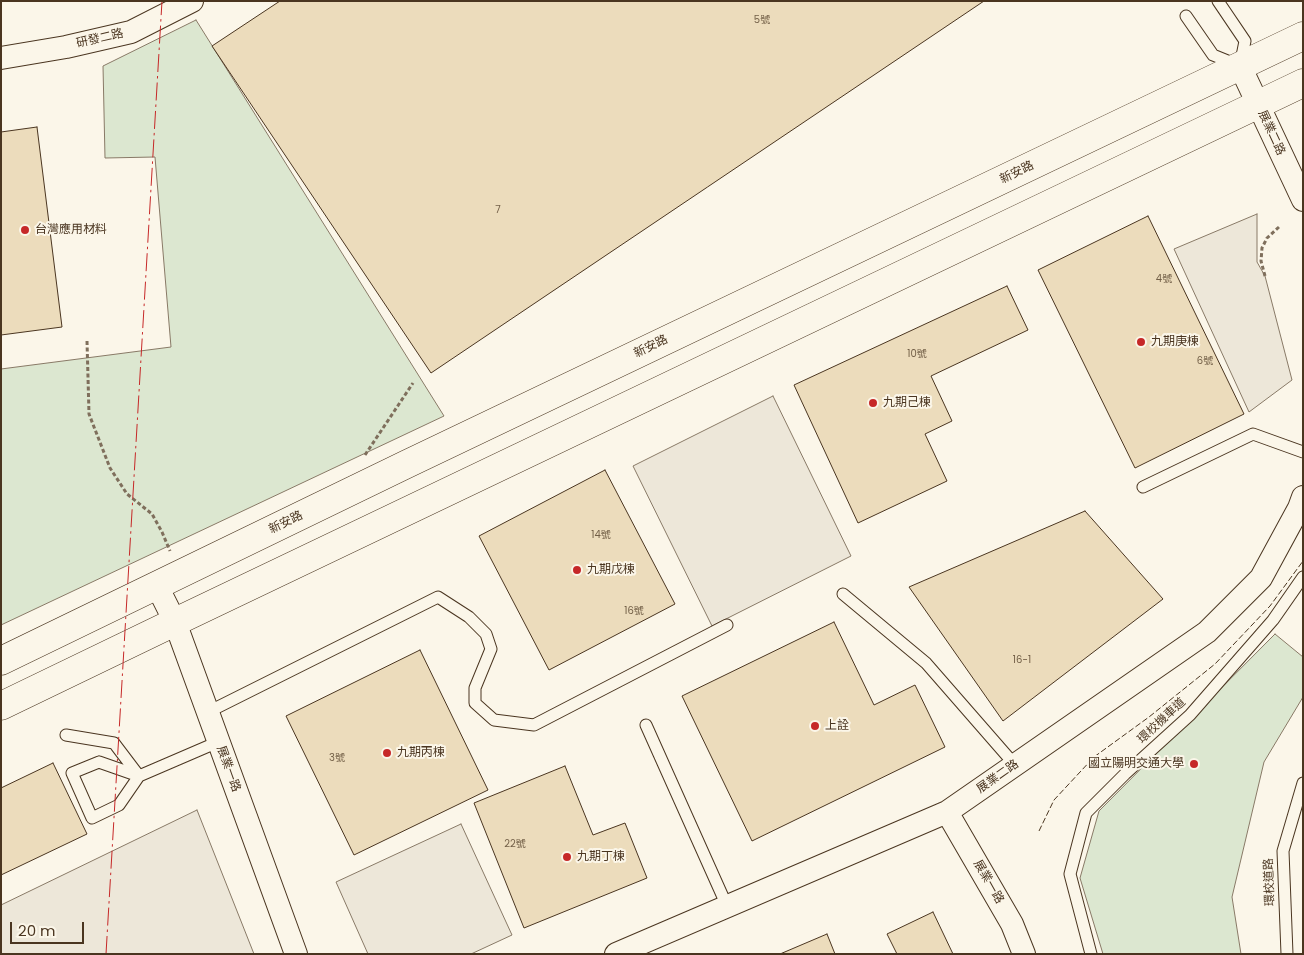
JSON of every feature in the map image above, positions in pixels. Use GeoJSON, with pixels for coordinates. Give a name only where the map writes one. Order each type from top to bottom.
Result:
{"type":"FeatureCollection","features":[{"type":"Feature","properties":{"kind":"street","name":"研發二路"},"geometry":{"type":"LineString","coordinates":[[1,58],[66,47],[131,32],[192,1]]}},
{"type":"Feature","properties":{"kind":"street","name":"新安路"},"geometry":{"type":"LineString","coordinates":[[1,661],[1303,36]]}},
{"type":"Feature","properties":{"kind":"street","name":"展業二路"},"geometry":{"type":"LineString","coordinates":[[1240,66],[1303,200]]}},
{"type":"Feature","properties":{"kind":"street"},"geometry":{"type":"LineString","coordinates":[[1,706],[1303,83]]}},
{"type":"Feature","properties":{"kind":"street","name":"展業二路"},"geometry":{"type":"LineString","coordinates":[[616,954],[947,812],[1207,632],[1261,578],[1299,508],[1303,497]]}},
{"type":"Feature","properties":{"kind":"street","name":"展業一路"},"geometry":{"type":"LineString","coordinates":[[157,586],[174,622],[208,712],[296,954]]}},
{"type":"Feature","properties":{"kind":"street","name":"展業一路"},"geometry":{"type":"LineString","coordinates":[[947,812],[1012,924],[1024,954]]}},
{"type":"Feature","properties":{"kind":"lane"},"geometry":{"type":"LineString","coordinates":[[1186,16],[1213,56],[1240,66],[1245,41],[1218,1]]}},
{"type":"Feature","properties":{"kind":"lane"},"geometry":{"type":"LineString","coordinates":[[1143,488],[1253,434],[1303,452]]}},
{"type":"Feature","properties":{"kind":"lane","name":"環校機車道"},"geometry":{"type":"LineString","coordinates":[[1091,954],[1070,874],[1086,813],[1125,774],[1190,715],[1273,620],[1303,577]]}},
{"type":"Feature","properties":{"kind":"lane"},"geometry":{"type":"LineString","coordinates":[[843,594],[926,663],[1015,765]]}},
{"type":"Feature","properties":{"kind":"lane"},"geometry":{"type":"LineString","coordinates":[[208,712],[438,597],[469,617],[486,634],[491,649],[475,688],[476,703],[494,720],[534,725],[727,625]]}},
{"type":"Feature","properties":{"kind":"lane"},"geometry":{"type":"LineString","coordinates":[[646,726],[727,906]]}},
{"type":"Feature","properties":{"kind":"lane"},"geometry":{"type":"LineString","coordinates":[[66,735],[114,743],[139,776]]}},
{"type":"Feature","properties":{"kind":"lane"},"geometry":{"type":"LineString","coordinates":[[139,776],[100,762],[72,773],[92,818],[119,805],[139,776],[218,742]]}},
{"type":"Feature","properties":{"kind":"lane","name":"環校道路"},"geometry":{"type":"LineString","coordinates":[[1287,954],[1282,851],[1303,783]]}},
{"type":"Feature","properties":{"kind":"path"},"geometry":{"type":"LineString","coordinates":[[1265,276],[1261,261],[1262,248],[1267,238],[1278,227]]}},
{"type":"Feature","properties":{"kind":"path"},"geometry":{"type":"LineString","coordinates":[[87,341],[89,414],[110,468],[127,494],[152,514],[171,554]]}},
{"type":"Feature","properties":{"kind":"path"},"geometry":{"type":"LineString","coordinates":[[365,456],[413,383]]}},
{"type":"Feature","properties":{"kind":"green space"},"geometry":{"type":"Polygon","coordinates":[[[196,20],[444,416],[1,625],[1,369],[171,347],[155,157],[105,158],[103,66],[196,20]]]}},
{"type":"Feature","properties":{"kind":"green space"},"geometry":{"type":"Polygon","coordinates":[[[1275,634],[1303,657],[1303,697],[1264,762],[1232,897],[1241,954],[1103,954],[1080,878],[1099,811],[1275,634]]]}},
{"type":"Feature","properties":{"kind":"shaded area"},"geometry":{"type":"Polygon","coordinates":[[[1257,214],[1257,262],[1265,276],[1292,380],[1249,412],[1174,249],[1257,214]]]}},
{"type":"Feature","properties":{"kind":"shaded area"},"geometry":{"type":"Polygon","coordinates":[[[773,396],[851,556],[712,626],[633,466],[773,396]]]}},
{"type":"Feature","properties":{"kind":"shaded area"},"geometry":{"type":"Polygon","coordinates":[[[197,810],[254,954],[1,954],[1,905],[197,810]]]}},
{"type":"Feature","properties":{"kind":"shaded area"},"geometry":{"type":"Polygon","coordinates":[[[461,824],[512,935],[471,954],[368,954],[336,882],[461,824]]]}},
{"type":"Feature","properties":{"kind":"building"},"geometry":{"type":"Polygon","coordinates":[[[280,1],[984,1],[431,373],[212,46],[280,1]]]}},
{"type":"Feature","properties":{"kind":"building","name":"台灣應用材料"},"geometry":{"type":"Polygon","coordinates":[[[37,127],[62,327],[1,335],[1,132],[37,127]]]}},
{"type":"Feature","properties":{"kind":"building","name":"九期庚棟"},"geometry":{"type":"Polygon","coordinates":[[[1148,216],[1244,414],[1135,468],[1038,270],[1148,216]]]}},
{"type":"Feature","properties":{"kind":"building","name":"九期己棟"},"geometry":{"type":"Polygon","coordinates":[[[1007,286],[1028,330],[931,376],[952,421],[925,434],[947,481],[858,523],[794,385],[1007,286]]]}},
{"type":"Feature","properties":{"kind":"building","name":"九期戊棟"},"geometry":{"type":"Polygon","coordinates":[[[605,470],[675,604],[549,670],[479,536],[605,470]]]}},
{"type":"Feature","properties":{"kind":"building"},"geometry":{"type":"Polygon","coordinates":[[[1085,511],[1163,599],[1003,721],[909,587],[1085,511]]]}},
{"type":"Feature","properties":{"kind":"building","name":"上詮"},"geometry":{"type":"Polygon","coordinates":[[[834,622],[874,705],[915,685],[945,747],[752,841],[682,696],[834,622]]]}},
{"type":"Feature","properties":{"kind":"building","name":"九期丙棟"},"geometry":{"type":"Polygon","coordinates":[[[420,650],[488,790],[354,855],[286,716],[420,650]]]}},
{"type":"Feature","properties":{"kind":"building"},"geometry":{"type":"Polygon","coordinates":[[[53,763],[87,834],[1,875],[1,788],[53,763]]]}},
{"type":"Feature","properties":{"kind":"building","name":"九期丁棟"},"geometry":{"type":"Polygon","coordinates":[[[565,766],[593,835],[625,823],[647,878],[524,928],[474,803],[565,766]]]}},
{"type":"Feature","properties":{"kind":"building"},"geometry":{"type":"Polygon","coordinates":[[[933,912],[953,954],[897,954],[887,934],[933,912]]]}},
{"type":"Feature","properties":{"kind":"building"},"geometry":{"type":"Polygon","coordinates":[[[827,934],[835,954],[780,954],[827,934]]]}},
{"type":"Feature","properties":{"kind":"fence"},"geometry":{"type":"LineString","coordinates":[[1039,831],[1054,800],[1094,757],[1149,717],[1215,664],[1270,606],[1303,561]]}},
{"type":"Feature","properties":{"kind":"power"},"geometry":{"type":"LineString","coordinates":[[106,954],[162,1]]}},
{"type":"Feature","properties":{"kind":"place","name":"台灣應用材料"},"geometry":{"type":"Point","coordinates":[25,230]}},
{"type":"Feature","properties":{"kind":"place","name":"九期庚棟"},"geometry":{"type":"Point","coordinates":[1141,342]}},
{"type":"Feature","properties":{"kind":"place","name":"九期己棟"},"geometry":{"type":"Point","coordinates":[873,403]}},
{"type":"Feature","properties":{"kind":"place","name":"九期戊棟"},"geometry":{"type":"Point","coordinates":[577,570]}},
{"type":"Feature","properties":{"kind":"place","name":"上詮"},"geometry":{"type":"Point","coordinates":[815,726]}},
{"type":"Feature","properties":{"kind":"place","name":"九期丙棟"},"geometry":{"type":"Point","coordinates":[387,753]}},
{"type":"Feature","properties":{"kind":"place","name":"國立陽明交通大學"},"geometry":{"type":"Point","coordinates":[1194,764]}},
{"type":"Feature","properties":{"kind":"place","name":"九期丁棟"},"geometry":{"type":"Point","coordinates":[567,857]}}]}
